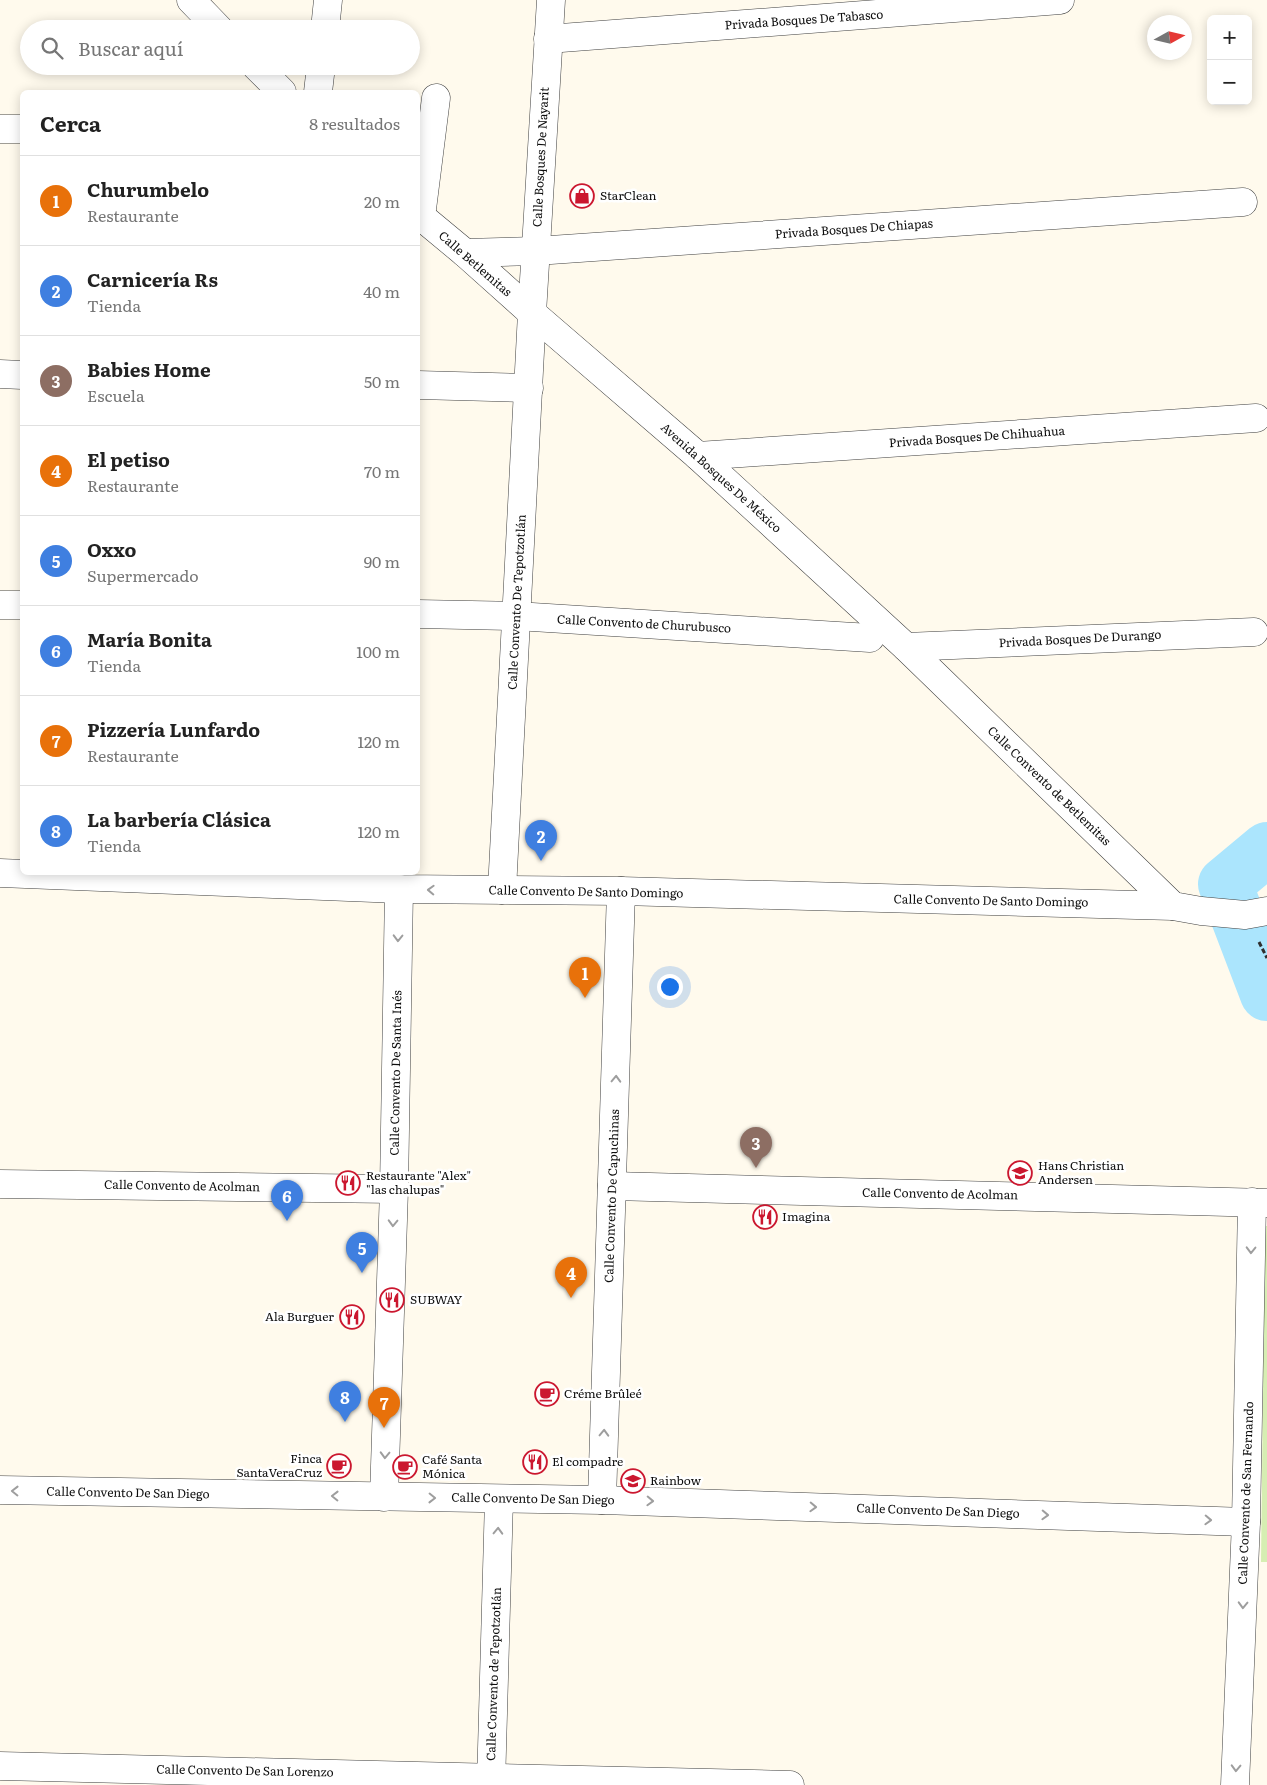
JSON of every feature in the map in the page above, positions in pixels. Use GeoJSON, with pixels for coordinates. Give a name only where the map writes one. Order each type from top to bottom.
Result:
{"type":"FeatureCollection","features":[{"type":"Feature","properties":{"kind":"street"},"geometry":{"type":"LineString","coordinates":[[191,0],[210,20]]}},
{"type":"Feature","properties":{"kind":"street"},"geometry":{"type":"LineString","coordinates":[[326,20],[328,0]]}},
{"type":"Feature","properties":{"kind":"street","name":"Calle Bosques De Nayarit"},"geometry":{"type":"LineString","coordinates":[[532,313],[551,0]]}},
{"type":"Feature","properties":{"kind":"street","name":"Privada Bosques De Tabasco"},"geometry":{"type":"LineString","coordinates":[[548,39],[1060,0]]}},
{"type":"Feature","properties":{"kind":"street"},"geometry":{"type":"LineString","coordinates":[[265,75],[280,90]]}},
{"type":"Feature","properties":{"kind":"street"},"geometry":{"type":"LineString","coordinates":[[318,90],[320,75]]}},
{"type":"Feature","properties":{"kind":"street"},"geometry":{"type":"LineString","coordinates":[[420,209],[436,98]]}},
{"type":"Feature","properties":{"kind":"street"},"geometry":{"type":"LineString","coordinates":[[0,129],[20,129]]}},
{"type":"Feature","properties":{"kind":"street","name":"Privada Bosques De Chiapas"},"geometry":{"type":"LineString","coordinates":[[465,253],[536,251],[1243,202]]}},
{"type":"Feature","properties":{"kind":"street","name":"Calle Betlemitas"},"geometry":{"type":"LineString","coordinates":[[420,217],[465,253],[532,313]]}},
{"type":"Feature","properties":{"kind":"street","name":"Calle Convento De Tepotzotlán"},"geometry":{"type":"LineString","coordinates":[[502,890],[532,313]]}},
{"type":"Feature","properties":{"kind":"street","name":"Avenida Bosques De México"},"geometry":{"type":"LineString","coordinates":[[532,313],[698,456],[906,647]]}},
{"type":"Feature","properties":{"kind":"street"},"geometry":{"type":"LineString","coordinates":[[0,374],[20,375]]}},
{"type":"Feature","properties":{"kind":"street"},"geometry":{"type":"LineString","coordinates":[[420,385],[529,388]]}},
{"type":"Feature","properties":{"kind":"street","name":"Privada Bosques De Chihuahua"},"geometry":{"type":"LineString","coordinates":[[698,456],[1256,418]]}},
{"type":"Feature","properties":{"kind":"street"},"geometry":{"type":"LineString","coordinates":[[0,605],[20,606]]}},
{"type":"Feature","properties":{"kind":"street","name":"Calle Convento de Churubusco"},"geometry":{"type":"LineString","coordinates":[[420,614],[516,616],[870,638]]}},
{"type":"Feature","properties":{"kind":"street","name":"Privada Bosques De Durango"},"geometry":{"type":"LineString","coordinates":[[906,647],[1254,632]]}},
{"type":"Feature","properties":{"kind":"street","name":"Calle Convento de Betlemitas"},"geometry":{"type":"LineString","coordinates":[[906,647],[1173,906]]}},
{"type":"Feature","properties":{"kind":"street","name":"Calle Convento De Santo Domingo"},"geometry":{"type":"LineString","coordinates":[[0,873],[20,874]]}},
{"type":"Feature","properties":{"kind":"street","name":"Calle Convento De Santo Domingo"},"geometry":{"type":"LineString","coordinates":[[50,875],[462,891],[621,891],[1173,906]]}},
{"type":"Feature","properties":{"kind":"street","name":"Calle Convento De Santa Inés"},"geometry":{"type":"LineString","coordinates":[[384,1497],[394,1189],[399,889]]}},
{"type":"Feature","properties":{"kind":"street","name":"Calle Convento De Capuchinas"},"geometry":{"type":"LineString","coordinates":[[602,1500],[621,891]]}},
{"type":"Feature","properties":{"kind":"street"},"geometry":{"type":"LineString","coordinates":[[1173,906],[1200,911],[1256,913]]}},
{"type":"Feature","properties":{"kind":"street","name":"Calle Convento de Acolman"},"geometry":{"type":"LineString","coordinates":[[0,1184],[394,1189]]}},
{"type":"Feature","properties":{"kind":"street","name":"Calle Convento de Acolman"},"geometry":{"type":"LineString","coordinates":[[612,1186],[1260,1202]]}},
{"type":"Feature","properties":{"kind":"street","name":"Calle Convento de San Fernando"},"geometry":{"type":"LineString","coordinates":[[1235,1785],[1260,1202]]}},
{"type":"Feature","properties":{"kind":"street","name":"Calle Convento De San Diego"},"geometry":{"type":"LineString","coordinates":[[0,1490],[602,1500],[1246,1522]]}},
{"type":"Feature","properties":{"kind":"street","name":"Calle Convento de Tepotzotlán"},"geometry":{"type":"LineString","coordinates":[[491,1781],[499,1499]]}},
{"type":"Feature","properties":{"kind":"street","name":"Calle Convento De San Lorenzo"},"geometry":{"type":"LineString","coordinates":[[0,1766],[491,1781],[790,1785]]}},
{"type":"Feature","properties":{"kind":"green space"},"geometry":{"type":"Polygon","coordinates":[[[1265,1226],[1267,1226],[1267,1562],[1261,1562],[1265,1226]]]}},
{"type":"Feature","properties":{"kind":"waterway"},"geometry":{"type":"LineString","coordinates":[[1267,849],[1225,884],[1267,994]]}},
{"type":"Feature","properties":{"kind":"place","name":"StarClean"},"geometry":{"type":"Point","coordinates":[582,196]}},
{"type":"Feature","properties":{"kind":"place","name":"Carnicería Rs"},"geometry":{"type":"Point","coordinates":[541,861]}},
{"type":"Feature","properties":{"kind":"place","name":"Churumbelo"},"geometry":{"type":"Point","coordinates":[585,998]}},
{"type":"Feature","properties":{"kind":"place","name":"Babies Home"},"geometry":{"type":"Point","coordinates":[756,1168]}},
{"type":"Feature","properties":{"kind":"place","name":"Hans Christian Andersen"},"geometry":{"type":"Point","coordinates":[1020,1173]}},
{"type":"Feature","properties":{"kind":"place","name":"Restaurante \"Alex\" \"las chalupas\""},"geometry":{"type":"Point","coordinates":[348,1183]}},
{"type":"Feature","properties":{"kind":"place","name":"Imagina"},"geometry":{"type":"Point","coordinates":[765,1217]}},
{"type":"Feature","properties":{"kind":"place","name":"María Bonita"},"geometry":{"type":"Point","coordinates":[287,1221]}},
{"type":"Feature","properties":{"kind":"place","name":"Oxxo"},"geometry":{"type":"Point","coordinates":[362,1273]}},
{"type":"Feature","properties":{"kind":"place","name":"El petiso"},"geometry":{"type":"Point","coordinates":[571,1298]}},
{"type":"Feature","properties":{"kind":"place","name":"SUBWAY"},"geometry":{"type":"Point","coordinates":[392,1300]}},
{"type":"Feature","properties":{"kind":"place","name":"Ala Burguer"},"geometry":{"type":"Point","coordinates":[352,1317]}},
{"type":"Feature","properties":{"kind":"place","name":"Créme Brûleé"},"geometry":{"type":"Point","coordinates":[547,1394]}},
{"type":"Feature","properties":{"kind":"place","name":"La barbería Clásica"},"geometry":{"type":"Point","coordinates":[345,1422]}},
{"type":"Feature","properties":{"kind":"place","name":"Pizzería Lunfardo"},"geometry":{"type":"Point","coordinates":[384,1428]}},
{"type":"Feature","properties":{"kind":"place","name":"El compadre"},"geometry":{"type":"Point","coordinates":[535,1462]}},
{"type":"Feature","properties":{"kind":"place","name":"Finca SantaVeraCruz"},"geometry":{"type":"Point","coordinates":[339,1466]}},
{"type":"Feature","properties":{"kind":"place","name":"Café Santa Mónica"},"geometry":{"type":"Point","coordinates":[405,1467]}},
{"type":"Feature","properties":{"kind":"place","name":"Rainbow"},"geometry":{"type":"Point","coordinates":[633,1481]}}]}
